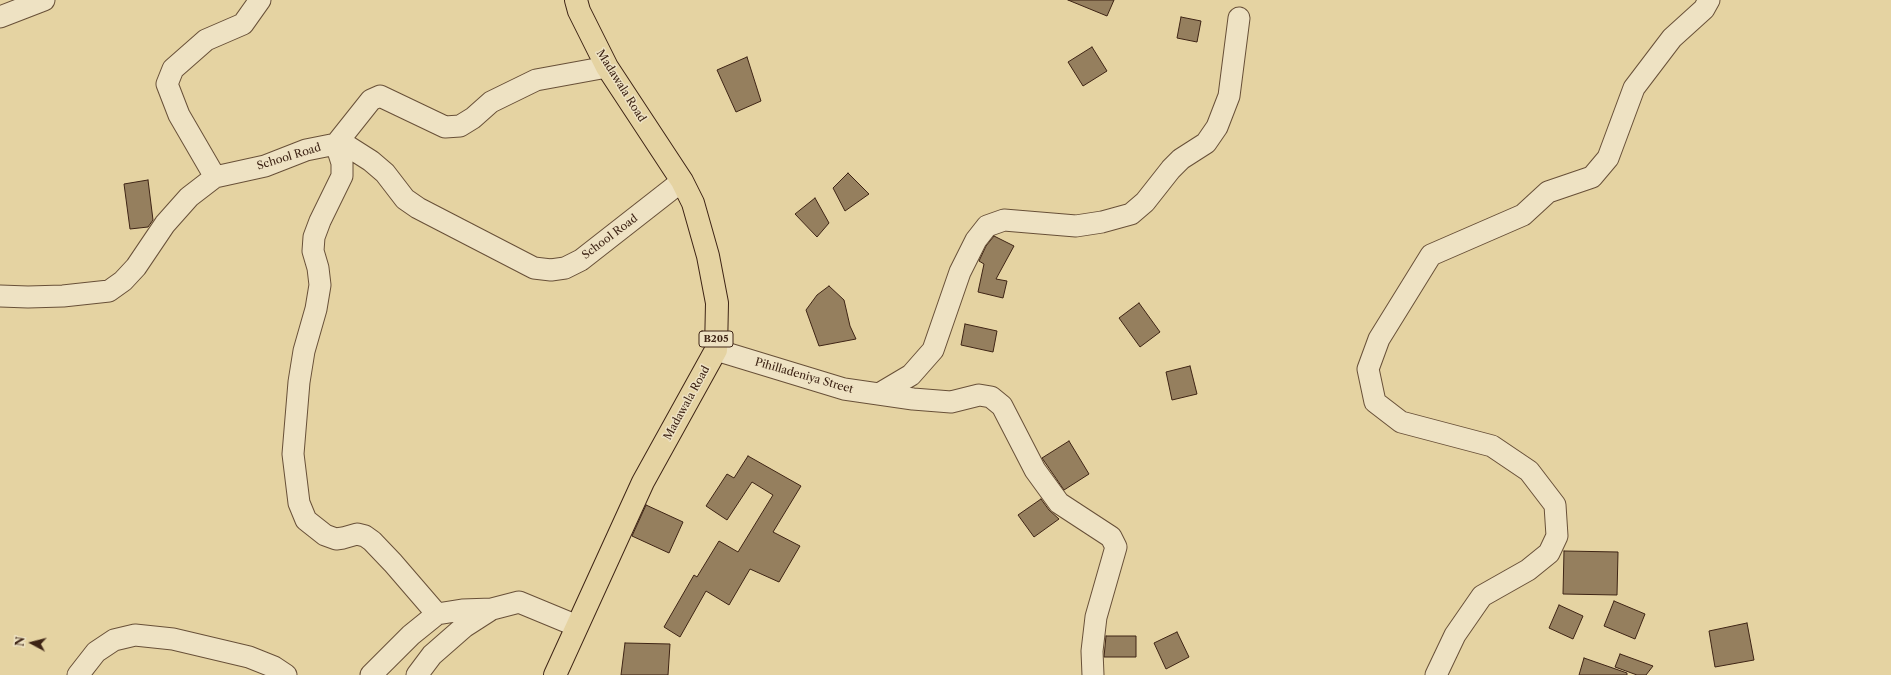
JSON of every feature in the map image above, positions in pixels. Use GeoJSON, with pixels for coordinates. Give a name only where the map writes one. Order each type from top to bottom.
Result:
{"type":"FeatureCollection","features":[{"type":"Feature","properties":{"kind":"main road","name":"Madawala Road"},"geometry":{"type":"LineString","coordinates":[[555,675],[643,482],[716,350],[717,303],[708,256],[692,203],[682,181],[607,67],[578,11],[576,0]]}},
{"type":"Feature","properties":{"kind":"street"},"geometry":{"type":"LineString","coordinates":[[0,17],[44,0]]}},
{"type":"Feature","properties":{"kind":"street"},"geometry":{"type":"LineString","coordinates":[[215,177],[179,115],[167,84],[173,69],[206,40],[243,24],[260,0]]}},
{"type":"Feature","properties":{"kind":"street"},"geometry":{"type":"LineString","coordinates":[[1436,675],[1455,635],[1482,596],[1528,570],[1548,553],[1557,536],[1555,505],[1529,471],[1492,446],[1401,422],[1375,402],[1368,369],[1379,339],[1432,255],[1523,215],[1548,192],[1592,177],[1608,158],[1634,88],[1672,38],[1704,9],[1709,0]]}},
{"type":"Feature","properties":{"kind":"street"},"geometry":{"type":"LineString","coordinates":[[879,394],[911,375],[933,350],[960,272],[976,240],[987,226],[1004,220],[1076,226],[1102,222],[1130,214],[1145,202],[1171,169],[1181,159],[1206,143],[1217,127],[1229,96],[1239,18]]}},
{"type":"Feature","properties":{"kind":"street"},"geometry":{"type":"LineString","coordinates":[[437,614],[372,541],[365,536],[357,534],[336,539],[325,535],[306,520],[299,503],[293,446],[299,382],[304,351],[316,309],[320,285],[318,268],[313,251],[314,238],[320,221],[342,176],[342,163],[336,144],[371,100],[380,96],[445,127],[460,126],[474,118],[491,102],[536,80],[607,67]]}},
{"type":"Feature","properties":{"kind":"street","name":"School Road"},"geometry":{"type":"LineString","coordinates":[[0,296],[63,296],[109,291],[123,281],[136,267],[165,224],[184,203],[215,177],[265,166],[306,150],[336,144],[349,147],[371,161],[385,173],[405,199],[418,208],[534,268],[551,270],[564,268],[581,260],[682,181]]}},
{"type":"Feature","properties":{"kind":"street","name":"Pihilladeniya Street"},"geometry":{"type":"LineString","coordinates":[[716,350],[844,389],[951,402],[979,395],[991,397],[1002,406],[1035,470],[1059,503],[1111,537],[1116,547],[1114,557],[1105,580],[1096,617],[1092,651],[1093,675]]}},
{"type":"Feature","properties":{"kind":"street"},"geometry":{"type":"LineString","coordinates":[[371,675],[411,635],[437,614],[462,610],[492,609],[519,602],[577,626]]}},
{"type":"Feature","properties":{"kind":"street"},"geometry":{"type":"LineString","coordinates":[[417,675],[432,655],[464,627],[492,609]]}},
{"type":"Feature","properties":{"kind":"street"},"geometry":{"type":"LineString","coordinates":[[78,675],[96,652],[114,640],[135,635],[173,639],[249,657],[274,667],[286,675]]}},
{"type":"Feature","properties":{"kind":"building"},"geometry":{"type":"Polygon","coordinates":[[[1068,0],[1114,0],[1107,16],[1068,0]]]}},
{"type":"Feature","properties":{"kind":"building"},"geometry":{"type":"Polygon","coordinates":[[[1181,17],[1201,21],[1197,42],[1177,38],[1181,17]]]}},
{"type":"Feature","properties":{"kind":"building"},"geometry":{"type":"Polygon","coordinates":[[[1092,47],[1107,71],[1083,86],[1068,62],[1092,47]]]}},
{"type":"Feature","properties":{"kind":"building"},"geometry":{"type":"Polygon","coordinates":[[[747,57],[761,101],[736,112],[717,70],[747,57]]]}},
{"type":"Feature","properties":{"kind":"building"},"geometry":{"type":"Polygon","coordinates":[[[848,173],[869,194],[845,211],[833,188],[848,173]]]}},
{"type":"Feature","properties":{"kind":"building"},"geometry":{"type":"Polygon","coordinates":[[[148,180],[153,220],[148,227],[130,229],[124,184],[148,180]]]}},
{"type":"Feature","properties":{"kind":"building"},"geometry":{"type":"Polygon","coordinates":[[[815,198],[829,223],[817,237],[795,214],[815,198]]]}},
{"type":"Feature","properties":{"kind":"building"},"geometry":{"type":"Polygon","coordinates":[[[994,236],[1014,246],[996,279],[1007,281],[1003,298],[978,292],[984,264],[979,261],[986,246],[994,236]]]}},
{"type":"Feature","properties":{"kind":"building"},"geometry":{"type":"Polygon","coordinates":[[[829,286],[844,300],[850,326],[856,339],[819,346],[806,310],[817,295],[829,286]]]}},
{"type":"Feature","properties":{"kind":"building"},"geometry":{"type":"Polygon","coordinates":[[[1139,303],[1160,332],[1140,347],[1119,318],[1139,303]]]}},
{"type":"Feature","properties":{"kind":"building"},"geometry":{"type":"Polygon","coordinates":[[[965,324],[997,331],[993,352],[961,345],[965,324]]]}},
{"type":"Feature","properties":{"kind":"building"},"geometry":{"type":"Polygon","coordinates":[[[1190,366],[1197,394],[1172,400],[1166,372],[1190,366]]]}},
{"type":"Feature","properties":{"kind":"building"},"geometry":{"type":"Polygon","coordinates":[[[1069,441],[1089,474],[1064,490],[1042,458],[1069,441]]]}},
{"type":"Feature","properties":{"kind":"building"},"geometry":{"type":"Polygon","coordinates":[[[748,456],[801,486],[773,532],[800,546],[779,582],[750,569],[729,605],[706,591],[680,637],[664,627],[694,575],[697,577],[719,541],[738,552],[773,495],[752,482],[727,520],[706,506],[727,474],[734,478],[748,456]]]}},
{"type":"Feature","properties":{"kind":"building"},"geometry":{"type":"Polygon","coordinates":[[[1041,499],[1049,510],[1059,519],[1034,537],[1018,515],[1041,499]]]}},
{"type":"Feature","properties":{"kind":"building"},"geometry":{"type":"Polygon","coordinates":[[[646,505],[683,522],[669,553],[632,536],[646,505]]]}},
{"type":"Feature","properties":{"kind":"building"},"geometry":{"type":"Polygon","coordinates":[[[1564,551],[1618,552],[1617,595],[1563,594],[1564,551]]]}},
{"type":"Feature","properties":{"kind":"building"},"geometry":{"type":"Polygon","coordinates":[[[1614,601],[1645,614],[1635,639],[1604,626],[1614,601]]]}},
{"type":"Feature","properties":{"kind":"building"},"geometry":{"type":"Polygon","coordinates":[[[1559,605],[1583,616],[1573,639],[1549,628],[1559,605]]]}},
{"type":"Feature","properties":{"kind":"building"},"geometry":{"type":"Polygon","coordinates":[[[1747,623],[1754,660],[1715,667],[1709,631],[1747,623]]]}},
{"type":"Feature","properties":{"kind":"building"},"geometry":{"type":"Polygon","coordinates":[[[1177,632],[1189,657],[1166,669],[1154,643],[1177,632]]]}},
{"type":"Feature","properties":{"kind":"building"},"geometry":{"type":"Polygon","coordinates":[[[1106,636],[1136,636],[1136,657],[1104,657],[1106,636]]]}},
{"type":"Feature","properties":{"kind":"building"},"geometry":{"type":"Polygon","coordinates":[[[625,643],[670,644],[668,675],[621,675],[625,643]]]}},
{"type":"Feature","properties":{"kind":"building"},"geometry":{"type":"Polygon","coordinates":[[[1620,654],[1653,666],[1646,675],[1637,675],[1615,667],[1620,654]]]}},
{"type":"Feature","properties":{"kind":"building"},"geometry":{"type":"Polygon","coordinates":[[[1584,658],[1627,673],[1627,675],[1579,675],[1584,658]]]}}]}
